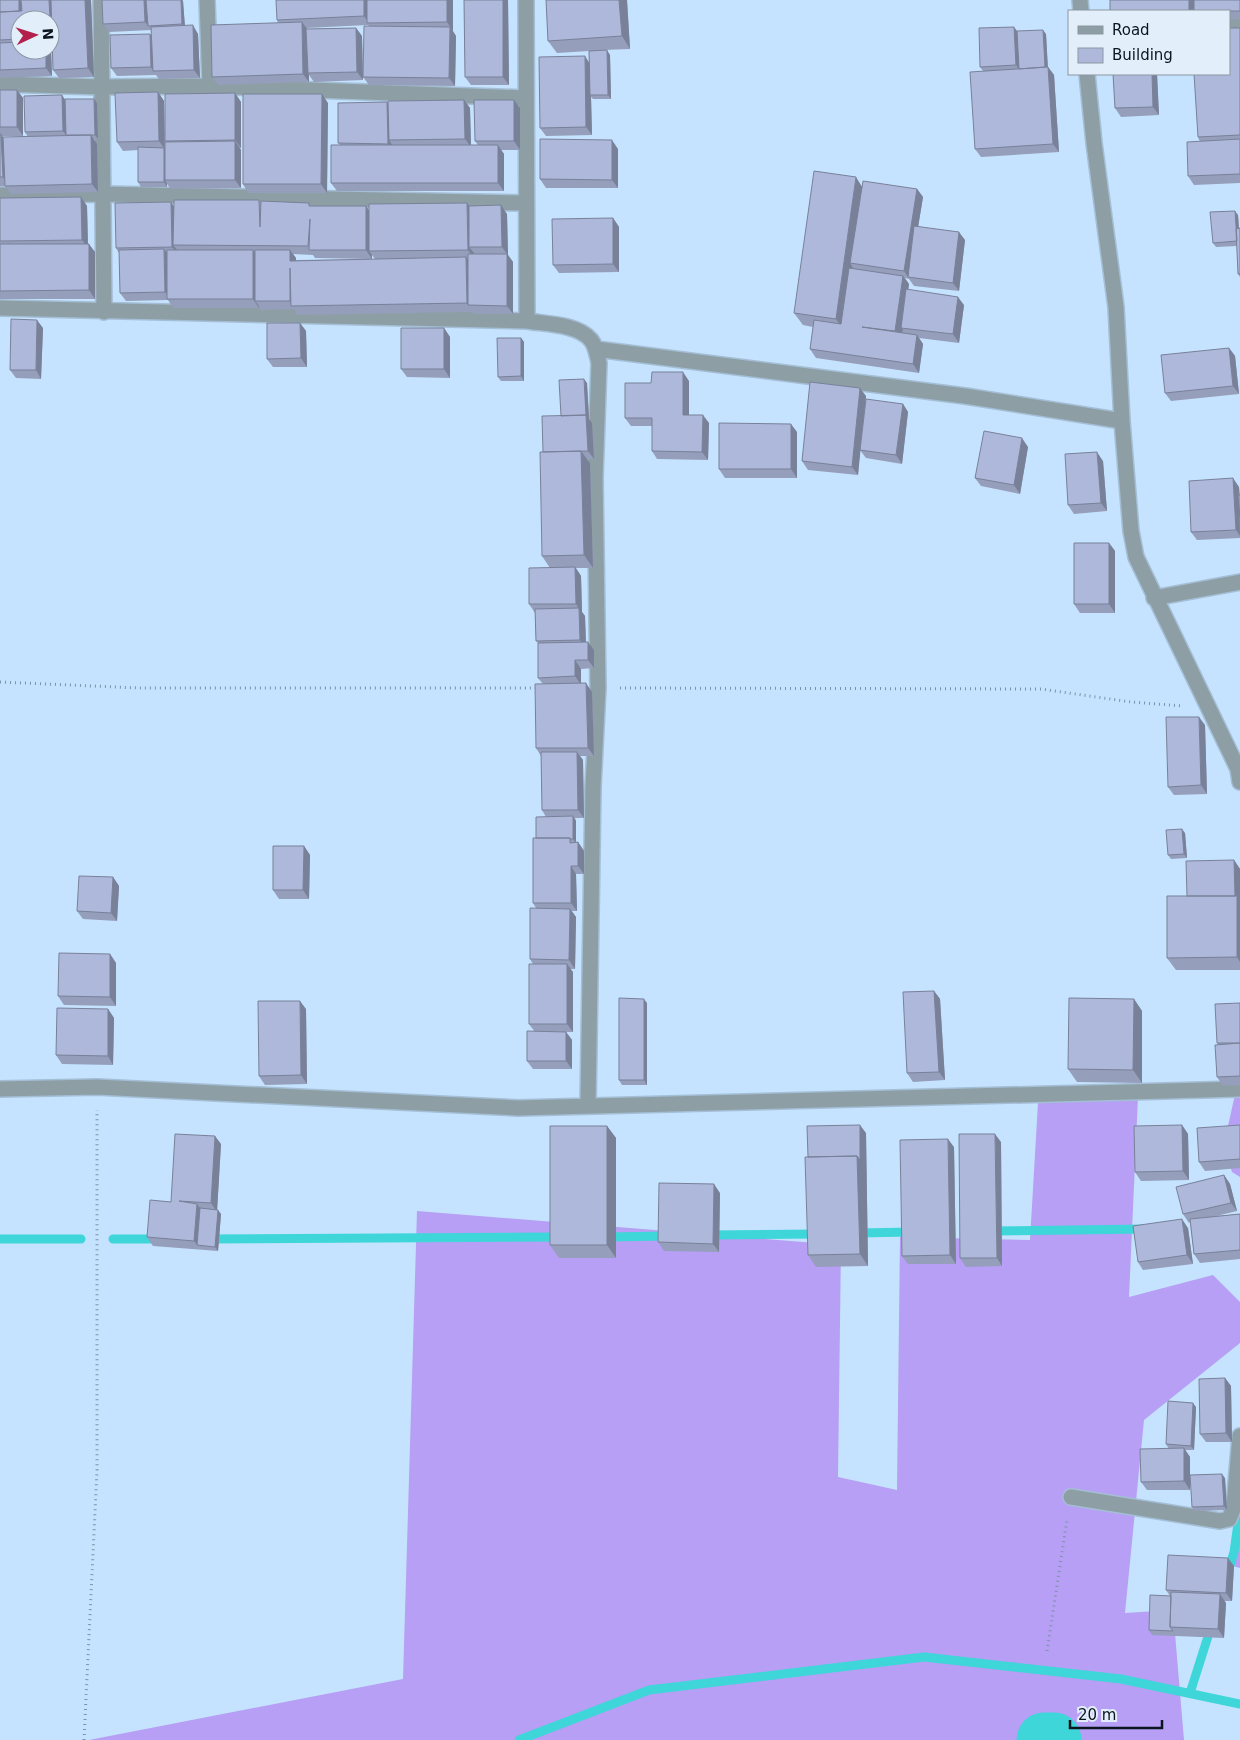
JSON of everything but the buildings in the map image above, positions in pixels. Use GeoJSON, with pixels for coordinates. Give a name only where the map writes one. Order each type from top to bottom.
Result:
{"type":"FeatureCollection","features":[{"type":"Feature","properties":{"kind":"street"},"geometry":{"type":"LineString","coordinates":[[101,0],[104,312]]}},
{"type":"Feature","properties":{"kind":"street"},"geometry":{"type":"LineString","coordinates":[[207,0],[210,86]]}},
{"type":"Feature","properties":{"kind":"street"},"geometry":{"type":"LineString","coordinates":[[526,0],[526,321]]}},
{"type":"Feature","properties":{"kind":"street"},"geometry":{"type":"LineString","coordinates":[[1087,75],[1094,143],[1116,307],[1122,420],[1131,531],[1136,557],[1154,598],[1238,769],[1240,782]]}},
{"type":"Feature","properties":{"kind":"street"},"geometry":{"type":"LineString","coordinates":[[0,84],[102,87],[210,86],[525,98]]}},
{"type":"Feature","properties":{"kind":"street"},"geometry":{"type":"LineString","coordinates":[[0,195],[103,194],[525,202]]}},
{"type":"Feature","properties":{"kind":"street"},"geometry":{"type":"LineString","coordinates":[[0,308],[526,321],[578,330],[591,339],[596,349],[599,363],[595,478],[598,688],[593,797],[588,1106]]}},
{"type":"Feature","properties":{"kind":"street"},"geometry":{"type":"LineString","coordinates":[[596,349],[965,396],[1122,420]]}},
{"type":"Feature","properties":{"kind":"street"},"geometry":{"type":"LineString","coordinates":[[1154,598],[1240,582]]}},
{"type":"Feature","properties":{"kind":"street"},"geometry":{"type":"LineString","coordinates":[[0,1089],[97,1087],[518,1108],[1240,1089]]}},
{"type":"Feature","properties":{"kind":"street"},"geometry":{"type":"LineString","coordinates":[[1071,1497],[1220,1521],[1229,1519],[1234,1508],[1240,1436]]}},
{"type":"Feature","properties":{"kind":"path"},"geometry":{"type":"LineString","coordinates":[[0,682],[139,688],[543,688]]}},
{"type":"Feature","properties":{"kind":"path"},"geometry":{"type":"LineString","coordinates":[[598,688],[1041,688],[1131,702],[1208,708]]}},
{"type":"Feature","properties":{"kind":"path"},"geometry":{"type":"LineString","coordinates":[[84,1740],[97,1470],[97,1087]]}},
{"type":"Feature","properties":{"kind":"path"},"geometry":{"type":"LineString","coordinates":[[1047,1651],[1071,1497]]}},
{"type":"Feature","properties":{"kind":"shaded area"},"geometry":{"type":"Polygon","coordinates":[[[1240,1072],[1240,1177],[1232,1172],[1224,1144],[1240,1072]]]}},
{"type":"Feature","properties":{"kind":"shaded area"},"geometry":{"type":"Polygon","coordinates":[[[1138,1097],[1129,1297],[1213,1275],[1240,1302],[1240,1343],[1144,1420],[1125,1613],[1173,1610],[1184,1740],[89,1740],[403,1679],[417,1211],[841,1245],[838,1477],[897,1490],[900,1237],[1030,1240],[1038,1103],[1138,1097]]]}},
{"type":"Feature","properties":{"kind":"shaded area"},"geometry":{"type":"Polygon","coordinates":[[[1240,1529],[1240,1568],[1233,1566],[1240,1529]]]}},
{"type":"Feature","properties":{"kind":"waterway"},"geometry":{"type":"LineString","coordinates":[[990,1231],[1145,1229]]}},
{"type":"Feature","properties":{"kind":"waterway"},"geometry":{"type":"LineString","coordinates":[[858,1233],[912,1232]]}},
{"type":"Feature","properties":{"kind":"waterway"},"geometry":{"type":"LineString","coordinates":[[708,1235],[817,1234]]}},
{"type":"Feature","properties":{"kind":"waterway"},"geometry":{"type":"LineString","coordinates":[[605,1237],[670,1236]]}},
{"type":"Feature","properties":{"kind":"waterway"},"geometry":{"type":"LineString","coordinates":[[208,1239],[560,1237]]}},
{"type":"Feature","properties":{"kind":"waterway"},"geometry":{"type":"LineString","coordinates":[[0,1239],[81,1239]]}},
{"type":"Feature","properties":{"kind":"waterway"},"geometry":{"type":"LineString","coordinates":[[113,1239],[160,1239]]}},
{"type":"Feature","properties":{"kind":"waterway"},"geometry":{"type":"LineString","coordinates":[[1228,1572],[1234,1552],[1240,1509]]}},
{"type":"Feature","properties":{"kind":"waterway"},"geometry":{"type":"LineString","coordinates":[[1190,1693],[1211,1627]]}},
{"type":"Feature","properties":{"kind":"waterway"},"geometry":{"type":"LineString","coordinates":[[519,1740],[649,1690],[924,1657],[1121,1679],[1240,1704]]}},
{"type":"Feature","properties":{"kind":"waterway"},"geometry":{"type":"LineString","coordinates":[[1044,1740],[1054,1740]]}}]}
